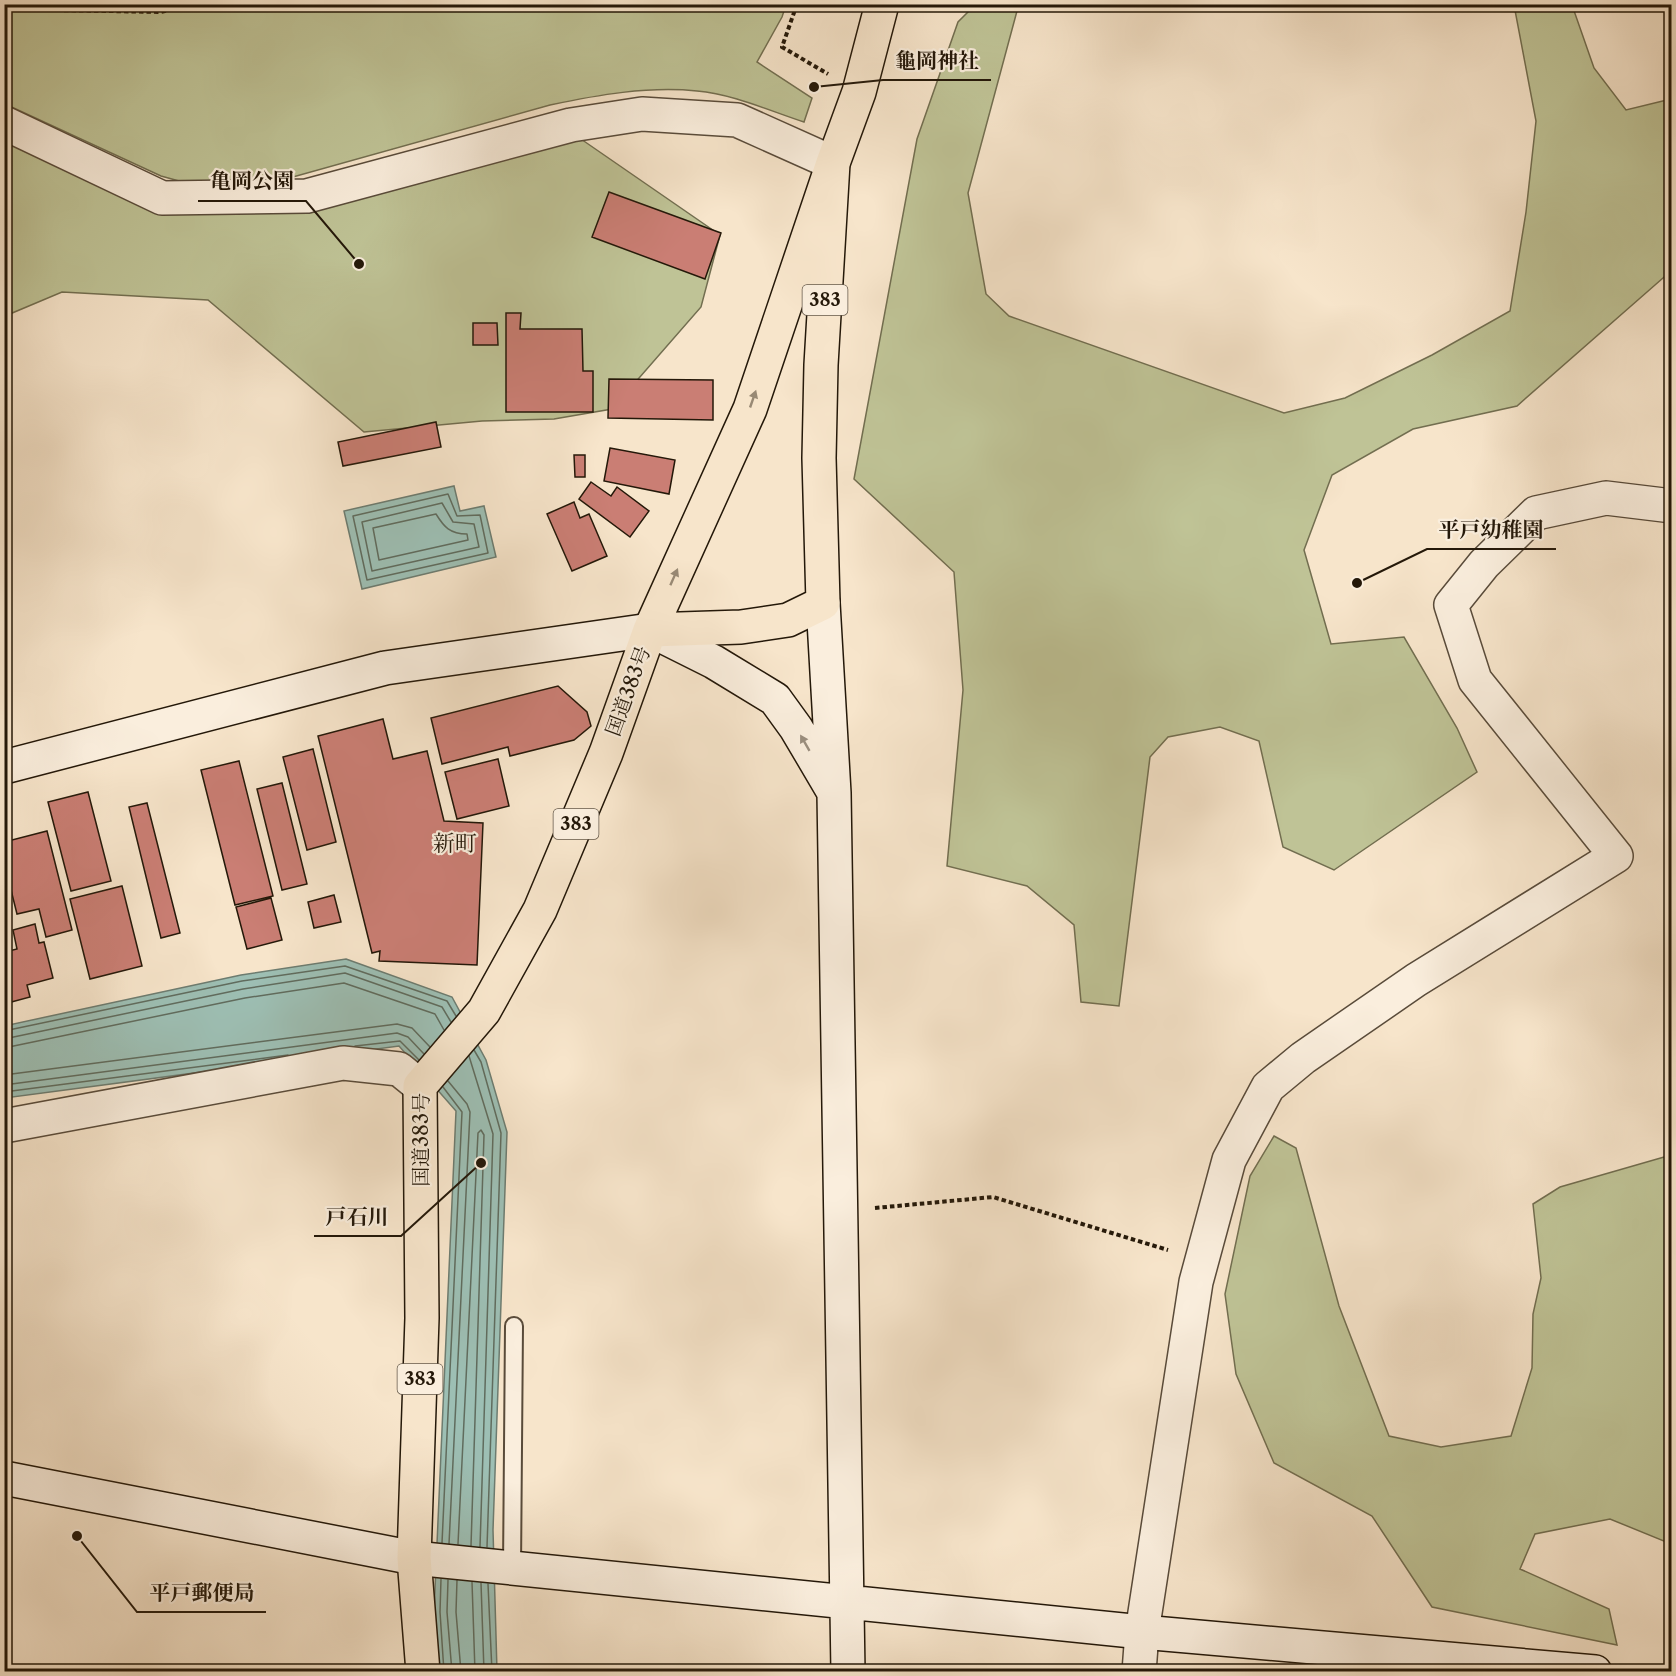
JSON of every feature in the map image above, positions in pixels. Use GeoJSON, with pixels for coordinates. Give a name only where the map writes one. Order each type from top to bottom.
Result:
{"type":"FeatureCollection","features":[{"type":"Feature","properties":{"kind":"highway","name":"国道383号"},"geometry":{"type":"LineString","coordinates":[[423,1671],[414,1558],[422,1318],[420,1086],[484,1011],[540,910],[606,753],[650,630],[750,409],[859,92],[882,4]]}},
{"type":"Feature","properties":{"kind":"highway","name":"国道383号"},"geometry":{"type":"LineString","coordinates":[[650,630],[765,624],[788,620],[823,603],[819,458],[821,364],[833,163]]}},
{"type":"Feature","properties":{"kind":"street"},"geometry":{"type":"LineString","coordinates":[[4,123],[162,198],[307,196],[571,125],[642,114],[737,120],[833,163]]}},
{"type":"Feature","properties":{"kind":"street"},"geometry":{"type":"LineString","coordinates":[[1139,1671],[1142,1632],[1196,1282],[1229,1160],[1268,1087],[1303,1058],[1396,993],[1616,856],[1475,680],[1451,605],[1484,564],[1536,513],[1606,498],[1671,506]]}},
{"type":"Feature","properties":{"kind":"street"},"geometry":{"type":"LineString","coordinates":[[823,603],[834,793],[848,1671]]}},
{"type":"Feature","properties":{"kind":"street"},"geometry":{"type":"LineString","coordinates":[[4,768],[385,668],[650,630],[714,662],[775,699],[796,728],[834,793]]}},
{"type":"Feature","properties":{"kind":"street"},"geometry":{"type":"LineString","coordinates":[[4,1126],[343,1063],[399,1069],[420,1086]]}},
{"type":"Feature","properties":{"kind":"street"},"geometry":{"type":"LineString","coordinates":[[4,1478],[414,1558],[847,1600],[1142,1632],[1595,1671]]}},
{"type":"Feature","properties":{"kind":"lane"},"geometry":{"type":"LineString","coordinates":[[505,1567],[514,1326]]}},
{"type":"Feature","properties":{"kind":"path"},"geometry":{"type":"LineString","coordinates":[[4,9],[161,12],[195,4]]}},
{"type":"Feature","properties":{"kind":"path"},"geometry":{"type":"LineString","coordinates":[[797,4],[782,47],[859,92]]}},
{"type":"Feature","properties":{"kind":"path"},"geometry":{"type":"LineString","coordinates":[[841,1211],[993,1197],[1202,1260]]}},
{"type":"Feature","properties":{"kind":"green space"},"geometry":{"type":"Polygon","coordinates":[[[5,4],[786,5],[782,17],[757,62],[812,98],[804,122],[738,99],[711,93],[679,90],[623,92],[550,105],[275,182],[179,181],[161,176],[5,104],[5,4]]]}},
{"type":"Feature","properties":{"kind":"green space"},"geometry":{"type":"Polygon","coordinates":[[[976,4],[1010,5],[1017,11],[968,193],[986,294],[1009,316],[1284,413],[1345,398],[1432,355],[1510,311],[1526,212],[1536,121],[1514,5],[1572,5],[1594,68],[1626,110],[1671,99],[1671,271],[1517,406],[1413,429],[1332,475],[1304,550],[1331,644],[1404,637],[1457,728],[1477,772],[1334,870],[1283,847],[1259,741],[1220,727],[1168,737],[1150,757],[1119,1006],[1081,1002],[1074,925],[1027,886],[947,866],[963,690],[954,572],[854,479],[917,139],[958,22],[976,4]]]}},
{"type":"Feature","properties":{"kind":"green space"},"geometry":{"type":"Polygon","coordinates":[[[578,137],[720,235],[701,307],[612,409],[554,419],[482,421],[364,432],[208,300],[62,292],[5,316],[5,138],[157,210],[578,137]]]}},
{"type":"Feature","properties":{"kind":"green space"},"geometry":{"type":"Polygon","coordinates":[[[1274,1136],[1296,1148],[1339,1306],[1389,1436],[1441,1447],[1511,1436],[1532,1368],[1533,1314],[1541,1278],[1533,1204],[1560,1187],[1671,1155],[1671,1544],[1610,1519],[1535,1534],[1520,1569],[1609,1609],[1617,1645],[1432,1607],[1372,1516],[1274,1463],[1236,1374],[1225,1294],[1250,1176],[1274,1136]]]}},
{"type":"Feature","properties":{"kind":"water"},"geometry":{"type":"Polygon","coordinates":[[[454,486],[460,511],[484,506],[496,557],[362,589],[344,511],[454,486]]]}},
{"type":"Feature","properties":{"kind":"water"},"geometry":{"type":"Polygon","coordinates":[[[346,959],[452,997],[486,1060],[507,1132],[493,1530],[497,1671],[438,1671],[434,1612],[456,1111],[399,1046],[5,1098],[4,1026],[241,975],[346,959]]]}},
{"type":"Feature","properties":{"kind":"building"},"geometry":{"type":"Polygon","coordinates":[[[609,192],[721,233],[705,279],[592,237],[609,192]]]}},
{"type":"Feature","properties":{"kind":"building"},"geometry":{"type":"Polygon","coordinates":[[[506,313],[521,313],[520,329],[582,329],[583,371],[593,371],[593,412],[506,412],[506,313]]]}},
{"type":"Feature","properties":{"kind":"building"},"geometry":{"type":"Polygon","coordinates":[[[473,323],[497,323],[498,345],[473,345],[473,323]]]}},
{"type":"Feature","properties":{"kind":"building"},"geometry":{"type":"Polygon","coordinates":[[[609,379],[713,380],[713,420],[608,418],[609,379]]]}},
{"type":"Feature","properties":{"kind":"building"},"geometry":{"type":"Polygon","coordinates":[[[436,422],[441,447],[343,466],[338,442],[436,422]]]}},
{"type":"Feature","properties":{"kind":"building"},"geometry":{"type":"Polygon","coordinates":[[[610,448],[675,460],[669,494],[604,481],[610,448]]]}},
{"type":"Feature","properties":{"kind":"building"},"geometry":{"type":"Polygon","coordinates":[[[574,455],[585,455],[585,477],[575,477],[574,455]]]}},
{"type":"Feature","properties":{"kind":"building"},"geometry":{"type":"Polygon","coordinates":[[[591,482],[611,496],[617,487],[649,511],[630,537],[579,499],[591,482]]]}},
{"type":"Feature","properties":{"kind":"building"},"geometry":{"type":"Polygon","coordinates":[[[574,502],[580,518],[589,514],[607,556],[572,571],[547,514],[574,502]]]}},
{"type":"Feature","properties":{"kind":"building"},"geometry":{"type":"Polygon","coordinates":[[[558,686],[587,712],[591,726],[574,740],[510,756],[508,747],[442,764],[431,718],[558,686]]]}},
{"type":"Feature","properties":{"kind":"building"},"geometry":{"type":"Polygon","coordinates":[[[383,719],[393,759],[427,751],[444,821],[483,823],[477,965],[379,961],[380,951],[372,953],[318,736],[383,719]]]}},
{"type":"Feature","properties":{"kind":"building"},"geometry":{"type":"Polygon","coordinates":[[[313,749],[336,842],[307,850],[283,757],[313,749]]]}},
{"type":"Feature","properties":{"kind":"building"},"geometry":{"type":"Polygon","coordinates":[[[498,759],[509,806],[457,819],[445,772],[498,759]]]}},
{"type":"Feature","properties":{"kind":"building"},"geometry":{"type":"Polygon","coordinates":[[[239,761],[273,896],[235,905],[201,770],[239,761]]]}},
{"type":"Feature","properties":{"kind":"building"},"geometry":{"type":"Polygon","coordinates":[[[282,783],[307,884],[282,890],[257,789],[282,783]]]}},
{"type":"Feature","properties":{"kind":"building"},"geometry":{"type":"Polygon","coordinates":[[[88,792],[111,881],[71,891],[48,802],[88,792]]]}},
{"type":"Feature","properties":{"kind":"building"},"geometry":{"type":"Polygon","coordinates":[[[147,803],[180,933],[161,938],[129,807],[147,803]]]}},
{"type":"Feature","properties":{"kind":"building"},"geometry":{"type":"Polygon","coordinates":[[[47,831],[72,930],[46,937],[39,909],[17,914],[4,862],[4,842],[47,831]]]}},
{"type":"Feature","properties":{"kind":"building"},"geometry":{"type":"Polygon","coordinates":[[[122,886],[142,966],[90,979],[70,899],[122,886]]]}},
{"type":"Feature","properties":{"kind":"building"},"geometry":{"type":"Polygon","coordinates":[[[334,895],[341,922],[314,928],[308,902],[334,895]]]}},
{"type":"Feature","properties":{"kind":"building"},"geometry":{"type":"Polygon","coordinates":[[[271,898],[282,940],[247,949],[236,907],[271,898]]]}},
{"type":"Feature","properties":{"kind":"building"},"geometry":{"type":"Polygon","coordinates":[[[35,924],[39,943],[44,942],[53,978],[27,985],[30,997],[4,1004],[4,961],[7,960],[5,952],[17,949],[13,930],[35,924]]]}},
{"type":"Feature","properties":{"kind":"place","name":"龜岡神社"},"geometry":{"type":"Point","coordinates":[814,87]}},
{"type":"Feature","properties":{"kind":"place","name":"亀岡公園"},"geometry":{"type":"Point","coordinates":[359,264]}},
{"type":"Feature","properties":{"kind":"place","name":"平戸幼稚園"},"geometry":{"type":"Point","coordinates":[1357,583]}},
{"type":"Feature","properties":{"kind":"place","name":"戸石川"},"geometry":{"type":"Point","coordinates":[481,1163]}},
{"type":"Feature","properties":{"kind":"place","name":"平戸郵便局"},"geometry":{"type":"Point","coordinates":[77,1536]}},
{"type":"Feature","properties":{"kind":"district","name":"新町"},"geometry":{"type":"Point","coordinates":[455,843]}}]}
